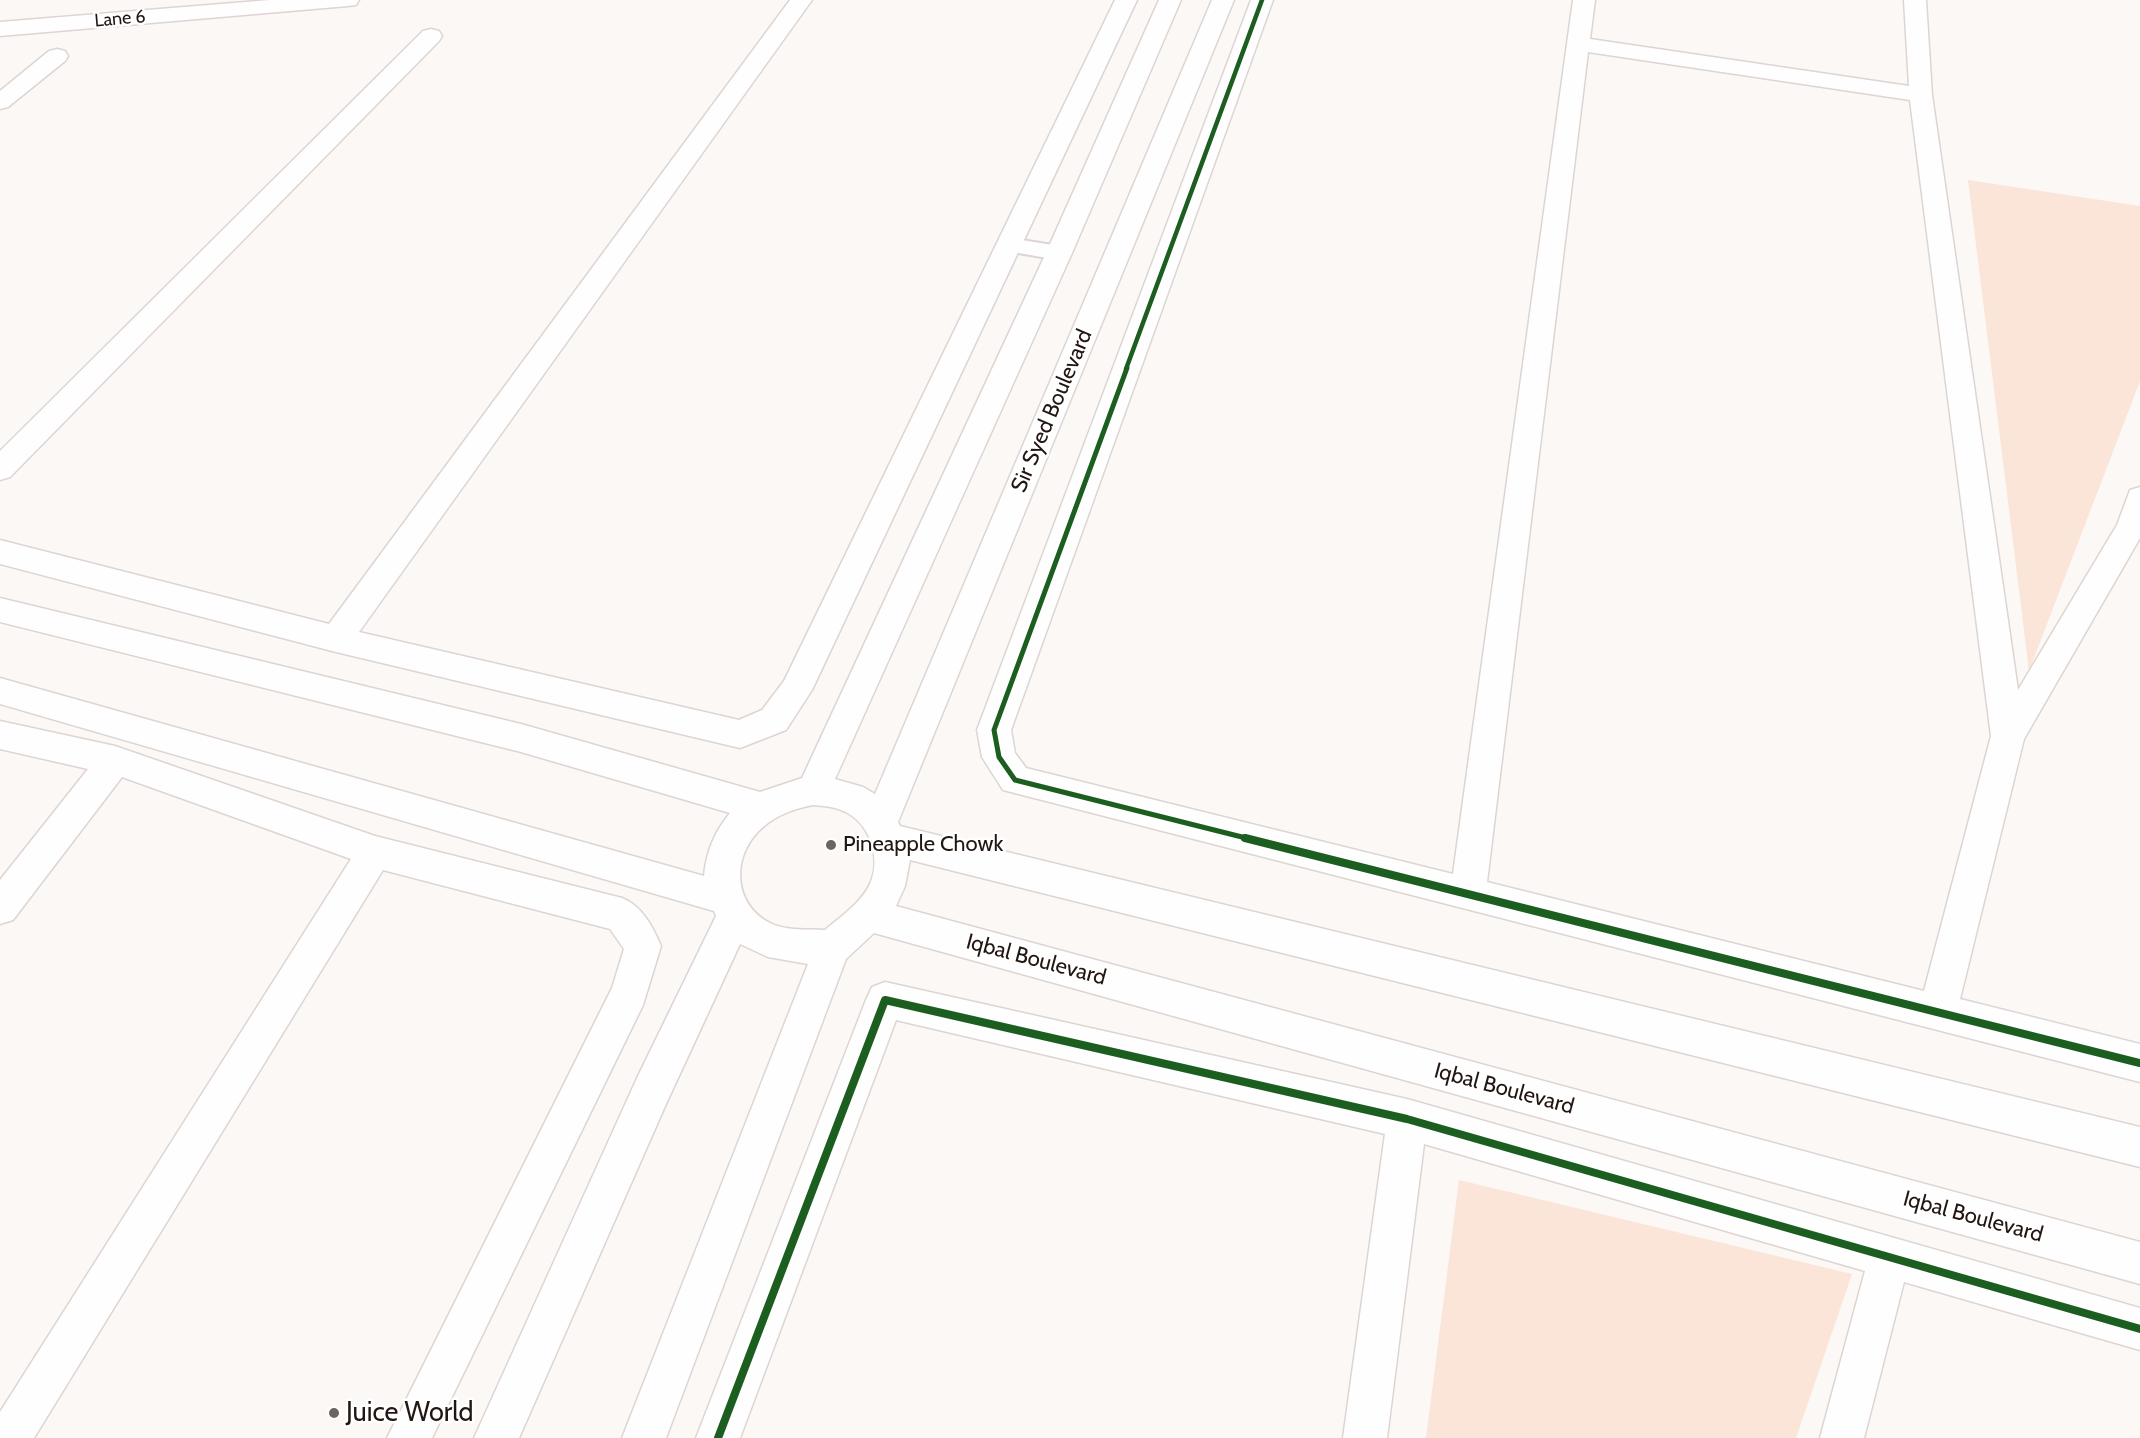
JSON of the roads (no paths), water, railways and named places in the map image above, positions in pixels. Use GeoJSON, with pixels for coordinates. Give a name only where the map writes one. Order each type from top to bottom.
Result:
{"type":"FeatureCollection","features":[{"type":"Feature","properties":{"kind":"street"},"geometry":{"type":"LineString","coordinates":[[91,22],[119,0]]}},
{"type":"Feature","properties":{"kind":"street","name":"Lane 6"},"geometry":{"type":"LineString","coordinates":[[0,29],[348,0]]}},
{"type":"Feature","properties":{"kind":"street"},"geometry":{"type":"LineString","coordinates":[[336,639],[801,0]]}},
{"type":"Feature","properties":{"kind":"street"},"geometry":{"type":"LineString","coordinates":[[0,552],[336,639],[740,734],[774,720],[795,690],[1126,0]]}},
{"type":"Feature","properties":{"kind":"street"},"geometry":{"type":"LineString","coordinates":[[813,790],[1059,253],[1170,0]]}},
{"type":"Feature","properties":{"kind":"street","name":"Sir Syed Boulevard"},"geometry":{"type":"LineString","coordinates":[[885,830],[1223,0]]}},
{"type":"Feature","properties":{"kind":"street"},"geometry":{"type":"LineString","coordinates":[[1262,0],[994,730],[999,757],[1015,780],[2140,1063]]}},
{"type":"Feature","properties":{"kind":"street"},"geometry":{"type":"LineString","coordinates":[[1468,894],[1584,0]]}},
{"type":"Feature","properties":{"kind":"street"},"geometry":{"type":"LineString","coordinates":[[1915,0],[1921,95],[2008,736]]}},
{"type":"Feature","properties":{"kind":"street"},"geometry":{"type":"LineString","coordinates":[[0,469],[430,36]]}},
{"type":"Feature","properties":{"kind":"street"},"geometry":{"type":"LineString","coordinates":[[1578,44],[1921,95]]}},
{"type":"Feature","properties":{"kind":"street"},"geometry":{"type":"LineString","coordinates":[[0,102],[57,56]]}},
{"type":"Feature","properties":{"kind":"street"},"geometry":{"type":"LineString","coordinates":[[1938,1011],[2008,736],[2132,526],[2140,498]]}},
{"type":"Feature","properties":{"kind":"street"},"geometry":{"type":"LineString","coordinates":[[0,610],[520,738],[761,807]]}},
{"type":"Feature","properties":{"kind":"street"},"geometry":{"type":"LineString","coordinates":[[0,691],[729,907],[759,937],[792,945],[832,948]]}},
{"type":"Feature","properties":{"kind":"street"},"geometry":{"type":"LineString","coordinates":[[0,735],[115,760],[375,852],[622,915],[643,946],[630,992],[409,1438]]}},
{"type":"Feature","properties":{"kind":"street"},"geometry":{"type":"LineString","coordinates":[[0,908],[115,760]]}},
{"type":"Feature","properties":{"kind":"street"},"geometry":{"type":"LineString","coordinates":[[496,1438],[652,1090],[729,907],[720,873],[726,848],[740,825],[761,807],[781,797],[813,790],[851,798],[862,804],[885,830],[893,857],[891,877],[882,897],[869,915],[832,948],[644,1438]]}},
{"type":"Feature","properties":{"kind":"street"},"geometry":{"type":"LineString","coordinates":[[885,830],[2140,1147]]}},
{"type":"Feature","properties":{"kind":"street"},"geometry":{"type":"LineString","coordinates":[[9,1438],[375,852]]}},
{"type":"Feature","properties":{"kind":"street","name":"Iqbal Boulevard"},"geometry":{"type":"LineString","coordinates":[[869,915],[2140,1263]]}},
{"type":"Feature","properties":{"kind":"street"},"geometry":{"type":"LineString","coordinates":[[718,1438],[885,1000],[1407,1119],[1889,1259],[2140,1329]]}},
{"type":"Feature","properties":{"kind":"street"},"geometry":{"type":"LineString","coordinates":[[1365,1438],[1407,1119]]}},
{"type":"Feature","properties":{"kind":"street"},"geometry":{"type":"LineString","coordinates":[[1842,1438],[1889,1259]]}},
{"type":"Feature","properties":{"kind":"lane"},"geometry":{"type":"LineString","coordinates":[[1009,245],[1059,253]]}},
{"type":"Feature","properties":{"kind":"place","name":"Pineapple Chowk"},"geometry":{"type":"Point","coordinates":[831,845]}},
{"type":"Feature","properties":{"kind":"place","name":"Juice World"},"geometry":{"type":"Point","coordinates":[334,1413]}}]}
